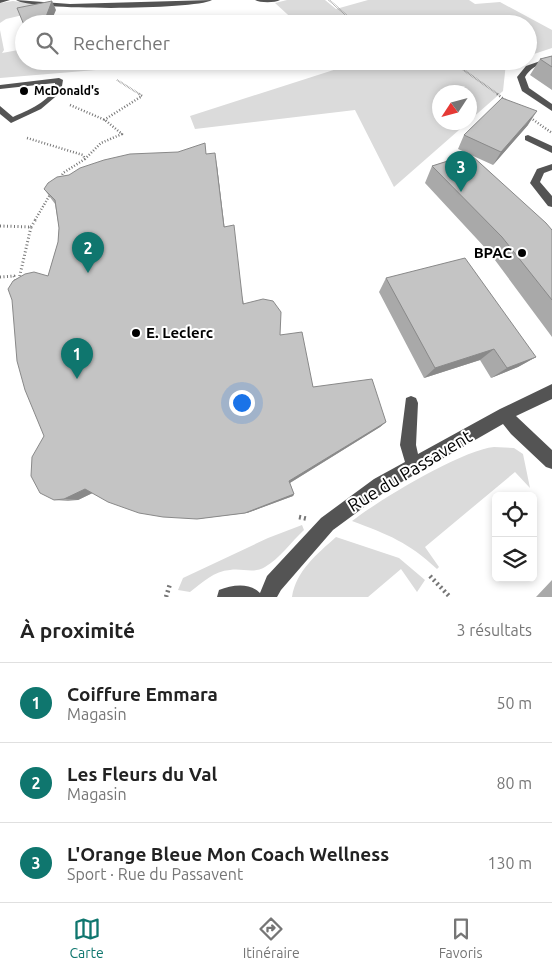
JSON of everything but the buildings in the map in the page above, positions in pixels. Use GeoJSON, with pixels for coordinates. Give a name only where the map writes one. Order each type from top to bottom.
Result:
{"type":"FeatureCollection","features":[{"type":"Feature","properties":{"kind":"street"},"geometry":{"type":"LineString","coordinates":[[0,1],[7,0]]}},
{"type":"Feature","properties":{"kind":"street"},"geometry":{"type":"LineString","coordinates":[[20,0],[70,6],[165,4],[208,0]]}},
{"type":"Feature","properties":{"kind":"street"},"geometry":{"type":"LineString","coordinates":[[258,0],[277,0]]}},
{"type":"Feature","properties":{"kind":"street"},"geometry":{"type":"LineString","coordinates":[[537,64],[549,60],[552,62]]}},
{"type":"Feature","properties":{"kind":"street"},"geometry":{"type":"LineString","coordinates":[[526,70],[521,77],[525,89],[552,108]]}},
{"type":"Feature","properties":{"kind":"street"},"geometry":{"type":"LineString","coordinates":[[0,87],[59,80],[59,88],[54,96],[18,118],[11,120],[0,109]]}},
{"type":"Feature","properties":{"kind":"street"},"geometry":{"type":"LineString","coordinates":[[528,138],[552,150]]}},
{"type":"Feature","properties":{"kind":"street"},"geometry":{"type":"LineString","coordinates":[[552,167],[540,171],[535,183],[552,203]]}},
{"type":"Feature","properties":{"kind":"street","name":"Rue du Passavent"},"geometry":{"type":"LineString","coordinates":[[267,597],[274,583],[327,524],[380,485],[505,414],[552,392]]}},
{"type":"Feature","properties":{"kind":"street"},"geometry":{"type":"LineString","coordinates":[[411,402],[408,445],[414,467]]}},
{"type":"Feature","properties":{"kind":"street"},"geometry":{"type":"LineString","coordinates":[[505,414],[531,445],[552,460]]}},
{"type":"Feature","properties":{"kind":"street"},"geometry":{"type":"LineString","coordinates":[[226,597],[236,594],[252,597]]}},
{"type":"Feature","properties":{"kind":"path"},"geometry":{"type":"LineString","coordinates":[[329,0],[346,15]]}},
{"type":"Feature","properties":{"kind":"path"},"geometry":{"type":"LineString","coordinates":[[464,70],[507,101]]}},
{"type":"Feature","properties":{"kind":"path"},"geometry":{"type":"LineString","coordinates":[[104,120],[142,96],[117,80]]}},
{"type":"Feature","properties":{"kind":"path"},"geometry":{"type":"LineString","coordinates":[[59,180],[63,173],[85,159],[101,143],[122,134],[104,120],[70,105]]}},
{"type":"Feature","properties":{"kind":"path"},"geometry":{"type":"LineString","coordinates":[[522,112],[552,134]]}},
{"type":"Feature","properties":{"kind":"path"},"geometry":{"type":"LineString","coordinates":[[27,138],[83,155],[85,159]]}},
{"type":"Feature","properties":{"kind":"path"},"geometry":{"type":"LineString","coordinates":[[0,277],[14,276],[17,284],[31,228],[55,188]]}},
{"type":"Feature","properties":{"kind":"path"},"geometry":{"type":"LineString","coordinates":[[0,226],[31,228]]}},
{"type":"Feature","properties":{"kind":"path"},"geometry":{"type":"LineString","coordinates":[[299,517],[311,519]]}},
{"type":"Feature","properties":{"kind":"path"},"geometry":{"type":"LineString","coordinates":[[430,576],[450,597]]}},
{"type":"Feature","properties":{"kind":"path"},"geometry":{"type":"LineString","coordinates":[[166,597],[170,584]]}},
{"type":"Feature","properties":{"kind":"shaded area"},"geometry":{"type":"Polygon","coordinates":[[[287,0],[325,0],[336,9],[368,0],[469,0],[475,4],[500,2],[524,15],[288,15],[275,3],[287,0]]]}},
{"type":"Feature","properties":{"kind":"shaded area"},"geometry":{"type":"Polygon","coordinates":[[[13,1],[57,7],[15,15],[15,17],[0,23],[0,3],[13,1]]]}},
{"type":"Feature","properties":{"kind":"shaded area"},"geometry":{"type":"Polygon","coordinates":[[[537,22],[552,30],[552,48],[537,53],[537,22]]]}},
{"type":"Feature","properties":{"kind":"shaded area"},"geometry":{"type":"Polygon","coordinates":[[[0,30],[4,50],[2,53],[15,51],[15,70],[96,70],[0,78],[0,30]]]}},
{"type":"Feature","properties":{"kind":"shaded area"},"geometry":{"type":"Polygon","coordinates":[[[334,70],[505,70],[503,91],[477,114],[477,85],[432,85],[432,130],[459,130],[394,187],[355,110],[195,129],[190,116],[334,70]]]}},
{"type":"Feature","properties":{"kind":"shaded area"},"geometry":{"type":"Polygon","coordinates":[[[494,447],[514,448],[523,454],[530,488],[515,472],[425,547],[439,567],[437,569],[417,552],[397,540],[352,521],[400,489],[442,466],[480,450],[494,447]]]}},
{"type":"Feature","properties":{"kind":"shaded area"},"geometry":{"type":"Polygon","coordinates":[[[302,525],[304,530],[280,555],[265,567],[256,570],[219,572],[190,592],[178,590],[183,578],[268,538],[302,525]]]}},
{"type":"Feature","properties":{"kind":"shaded area"},"geometry":{"type":"Polygon","coordinates":[[[336,537],[399,558],[425,580],[417,592],[401,569],[368,597],[292,597],[298,579],[308,564],[336,537]]]}},
{"type":"Feature","properties":{"kind":"place","name":"McDonald's"},"geometry":{"type":"Point","coordinates":[24,91]}},
{"type":"Feature","properties":{"kind":"place","name":"L'Orange Bleue Mon Coach Wellness"},"geometry":{"type":"Point","coordinates":[461,192]}},
{"type":"Feature","properties":{"kind":"place","name":"BPAC"},"geometry":{"type":"Point","coordinates":[522,253]}},
{"type":"Feature","properties":{"kind":"place","name":"Les Fleurs du Val"},"geometry":{"type":"Point","coordinates":[88,273]}},
{"type":"Feature","properties":{"kind":"place","name":"E. Leclerc"},"geometry":{"type":"Point","coordinates":[136,333]}},
{"type":"Feature","properties":{"kind":"place","name":"Coiffure Emmara"},"geometry":{"type":"Point","coordinates":[77,379]}}]}
